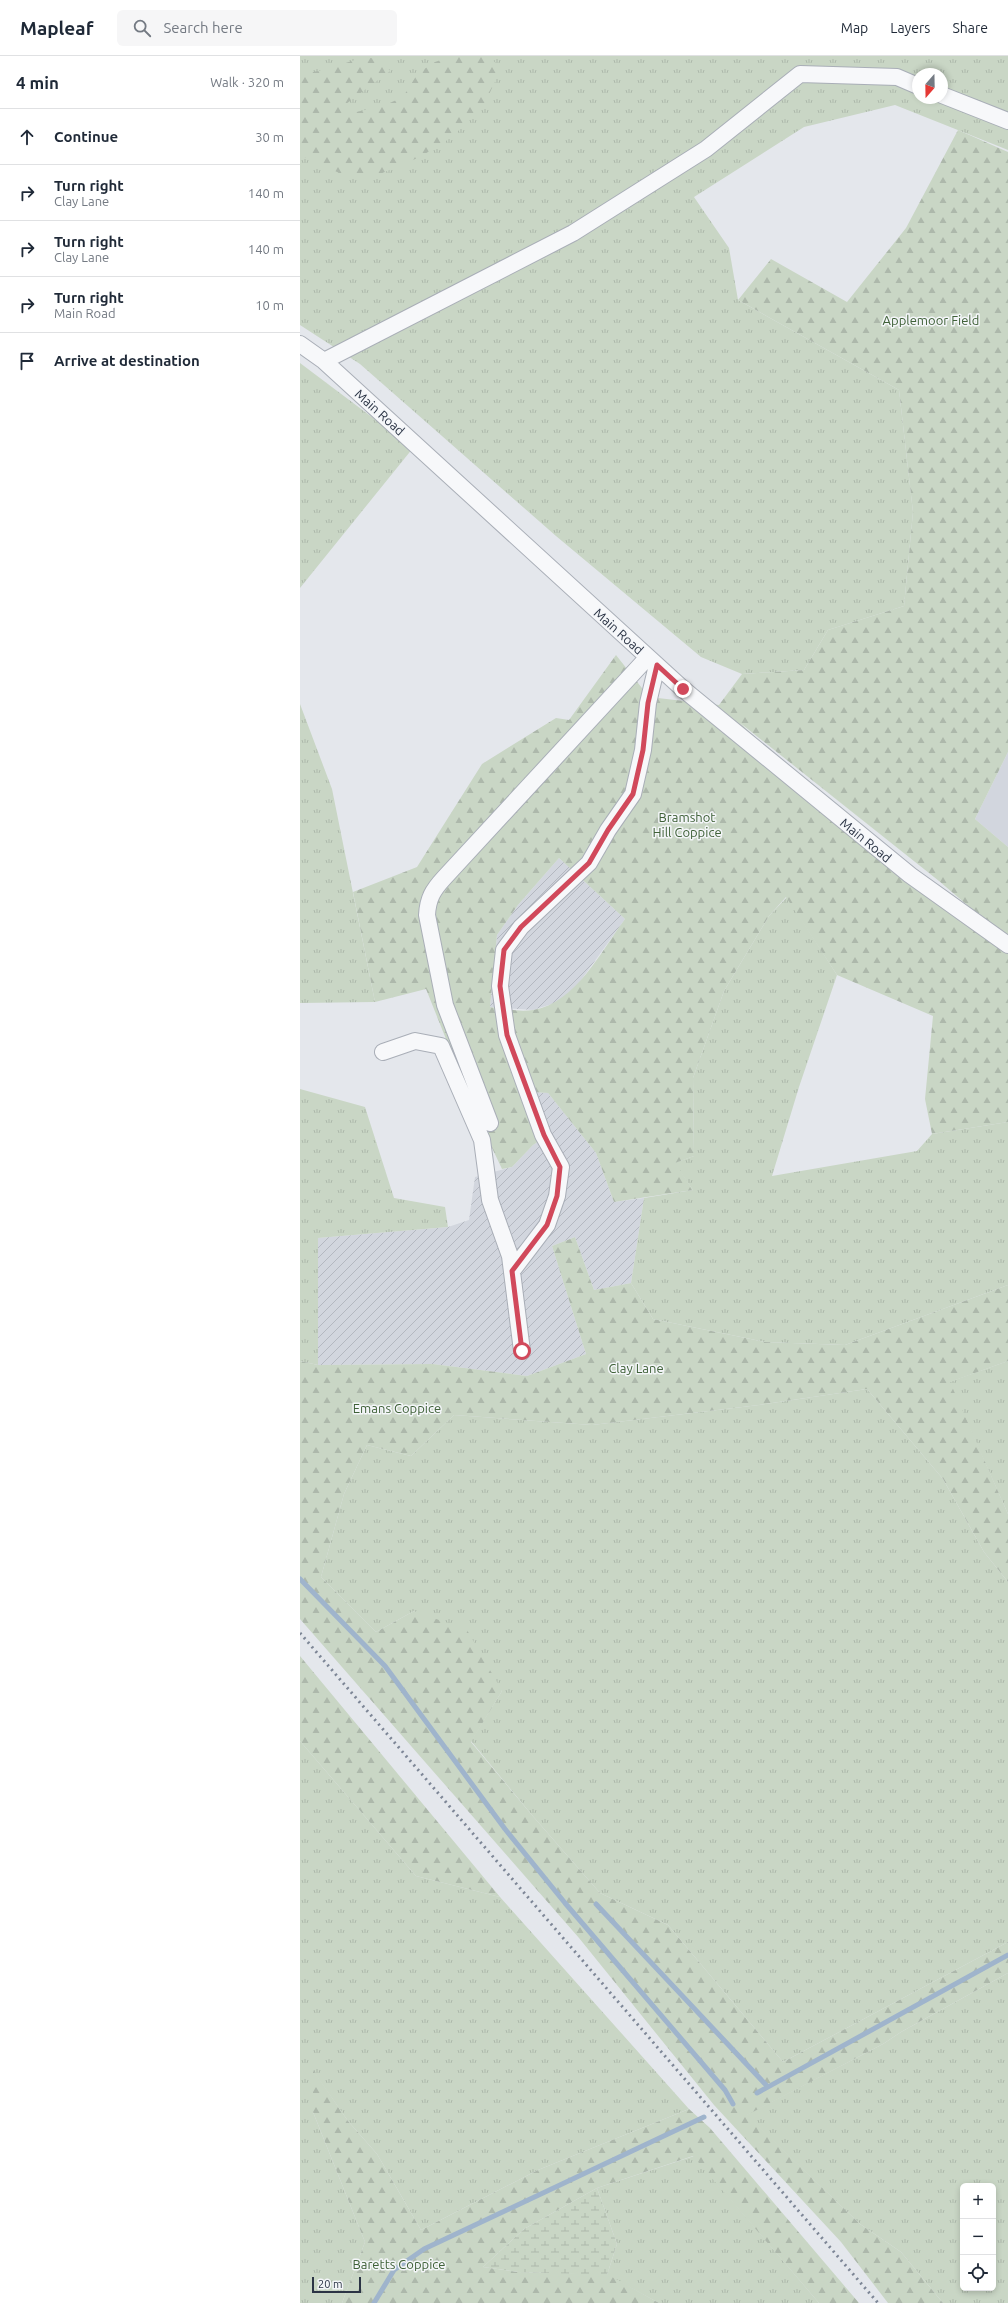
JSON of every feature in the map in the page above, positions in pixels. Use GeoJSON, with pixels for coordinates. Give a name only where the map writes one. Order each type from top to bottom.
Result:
{"type":"FeatureCollection","features":[{"type":"Feature","properties":{"kind":"street"},"geometry":{"type":"LineString","coordinates":[[324,361],[573,233],[706,149],[800,74],[897,77],[912,83]]}},
{"type":"Feature","properties":{"kind":"street"},"geometry":{"type":"LineString","coordinates":[[948,97],[1008,121]]}},
{"type":"Feature","properties":{"kind":"street","name":"Main Road"},"geometry":{"type":"LineString","coordinates":[[300,344],[324,361],[683,689],[910,875],[1008,945]]}},
{"type":"Feature","properties":{"kind":"street"},"geometry":{"type":"LineString","coordinates":[[490,1123],[445,1006],[427,915],[431,893],[652,661]]}},
{"type":"Feature","properties":{"kind":"street"},"geometry":{"type":"LineString","coordinates":[[512,1271],[547,1225],[557,1196],[560,1167],[544,1135],[507,1035],[500,986],[504,950],[521,927],[589,863],[608,830],[633,794],[643,750],[652,661]]}},
{"type":"Feature","properties":{"kind":"street"},"geometry":{"type":"LineString","coordinates":[[383,1052],[415,1041],[441,1046],[458,1090],[482,1140],[490,1200],[510,1256],[522,1351]]}},
{"type":"Feature","properties":{"kind":"shaded area"},"geometry":{"type":"Polygon","coordinates":[[[1008,752],[1008,847],[975,819],[1008,752]]]}},
{"type":"Feature","properties":{"kind":"shaded area"},"geometry":{"type":"Polygon","coordinates":[[[559,858],[625,919],[574,990],[555,1003],[533,1010],[490,1007],[497,935],[518,905],[559,858]]]}},
{"type":"Feature","properties":{"kind":"shaded area"},"geometry":{"type":"Polygon","coordinates":[[[531,1092],[548,1093],[596,1153],[614,1202],[644,1198],[631,1283],[594,1290],[575,1237],[552,1246],[586,1354],[527,1376],[433,1364],[318,1365],[318,1238],[448,1227],[469,1220],[475,1177],[512,1167],[533,1145],[550,1134],[531,1092]]]}},
{"type":"Feature","properties":{"kind":"green space"},"geometry":{"type":"Polygon","coordinates":[[[300,56],[1008,56],[1008,150],[895,105],[804,127],[694,197],[729,248],[738,300],[899,390],[913,512],[904,606],[828,630],[804,670],[742,674],[701,657],[556,536],[360,364],[300,325],[300,56]]]}},
{"type":"Feature","properties":{"kind":"green space"},"geometry":{"type":"Polygon","coordinates":[[[452,56],[491,56],[500,71],[484,105],[452,137],[420,157],[380,174],[348,177],[300,155],[300,70],[313,72],[357,59],[373,58],[382,60],[390,71],[346,104],[356,112],[383,106],[403,97],[418,73],[435,62],[452,56]]]}},
{"type":"Feature","properties":{"kind":"green space"},"geometry":{"type":"Polygon","coordinates":[[[958,130],[1008,152],[1008,752],[975,819],[1008,847],[1008,940],[939,881],[739,722],[866,841],[1008,945],[1008,1122],[932,1134],[925,1099],[933,1016],[837,975],[786,897],[769,916],[724,991],[693,1078],[694,1156],[675,1163],[693,1190],[614,1202],[596,1153],[548,1093],[532,1092],[550,1134],[533,1145],[512,1167],[502,1169],[476,1114],[426,989],[375,1002],[353,892],[417,867],[482,764],[556,718],[569,720],[616,655],[649,697],[719,705],[742,674],[804,670],[828,630],[904,606],[913,512],[899,390],[738,300],[771,259],[847,302],[906,228],[958,130]],[[559,858],[518,905],[497,935],[490,1007],[528,1011],[548,1005],[562,997],[575,987],[586,974],[625,919],[559,858]]]}},
{"type":"Feature","properties":{"kind":"green space"},"geometry":{"type":"Polygon","coordinates":[[[300,363],[413,448],[300,588],[300,363]]]}},
{"type":"Feature","properties":{"kind":"green space"},"geometry":{"type":"Polygon","coordinates":[[[300,704],[332,789],[375,1002],[300,1003],[300,704]]]}},
{"type":"Feature","properties":{"kind":"green space"},"geometry":{"type":"Polygon","coordinates":[[[787,897],[837,975],[799,1087],[772,1176],[917,1151],[932,1134],[1008,1122],[1008,1285],[845,1345],[765,1342],[653,1319],[631,1283],[644,1198],[693,1190],[674,1163],[694,1156],[693,1078],[724,991],[769,916],[787,897]]]}},
{"type":"Feature","properties":{"kind":"green space"},"geometry":{"type":"Polygon","coordinates":[[[300,1089],[365,1107],[394,1198],[445,1207],[448,1227],[318,1238],[318,1365],[300,1361],[300,1089]]]}},
{"type":"Feature","properties":{"kind":"green space"},"geometry":{"type":"Polygon","coordinates":[[[575,1237],[594,1290],[631,1283],[653,1319],[765,1342],[845,1345],[1008,1285],[1008,1361],[950,1382],[1008,1514],[1008,1582],[984,1552],[943,1479],[867,1389],[759,1405],[592,1425],[454,1415],[411,1456],[367,1445],[344,1494],[321,1577],[376,1632],[414,1611],[467,1630],[502,1691],[471,1742],[600,1893],[668,1925],[783,2062],[1008,1942],[1008,1973],[901,2032],[883,2044],[747,2115],[860,2224],[901,2252],[943,2303],[888,2303],[841,2242],[714,2105],[579,1938],[300,1619],[300,1361],[318,1365],[433,1364],[527,1376],[586,1354],[552,1246],[575,1237]]]}},
{"type":"Feature","properties":{"kind":"green space"},"geometry":{"type":"Polygon","coordinates":[[[1008,1361],[1008,1514],[949,1382],[1008,1361]]]}},
{"type":"Feature","properties":{"kind":"green space"},"geometry":{"type":"Polygon","coordinates":[[[867,1389],[943,1479],[984,1552],[1008,1582],[1008,1942],[783,2062],[668,1925],[600,1893],[531,1814],[471,1741],[502,1691],[414,1611],[376,1632],[321,1577],[344,1494],[367,1445],[411,1456],[454,1415],[592,1425],[759,1405],[867,1389]]]}},
{"type":"Feature","properties":{"kind":"green space"},"geometry":{"type":"Polygon","coordinates":[[[300,1656],[500,1897],[416,1876],[300,1741],[300,1656]]]}},
{"type":"Feature","properties":{"kind":"green space"},"geometry":{"type":"Polygon","coordinates":[[[300,1741],[416,1876],[500,1897],[689,2109],[538,2170],[421,2230],[377,2154],[348,2121],[313,2071],[313,2112],[365,2242],[342,2303],[300,2303],[300,1741]]]}},
{"type":"Feature","properties":{"kind":"green space"},"geometry":{"type":"Polygon","coordinates":[[[1008,1973],[1008,2303],[943,2303],[901,2252],[860,2224],[746,2115],[883,2044],[901,2032],[1008,1973]]]}},
{"type":"Feature","properties":{"kind":"green space","name":"Baretts Coppice"},"geometry":{"type":"Polygon","coordinates":[[[313,2070],[348,2121],[377,2154],[421,2230],[538,2170],[689,2109],[710,2128],[859,2303],[819,2303],[693,2156],[597,2188],[524,2229],[483,2267],[518,2272],[607,2274],[659,2303],[342,2303],[365,2242],[313,2112],[313,2070]]]}},
{"type":"Feature","properties":{"kind":"green space"},"geometry":{"type":"Polygon","coordinates":[[[694,2156],[819,2303],[659,2303],[607,2275],[617,2244],[597,2188],[694,2156]]]}},
{"type":"Feature","properties":{"kind":"green space"},"geometry":{"type":"Polygon","coordinates":[[[597,2188],[617,2244],[607,2275],[518,2272],[483,2267],[524,2229],[597,2188]]]}},
{"type":"Feature","properties":{"kind":"waterway"},"geometry":{"type":"LineString","coordinates":[[300,1579],[385,1666],[505,1829],[565,1903],[725,2090],[733,2104]]}},
{"type":"Feature","properties":{"kind":"waterway"},"geometry":{"type":"LineString","coordinates":[[596,1904],[768,2087]]}},
{"type":"Feature","properties":{"kind":"waterway"},"geometry":{"type":"LineString","coordinates":[[757,2093],[1008,1955]]}},
{"type":"Feature","properties":{"kind":"waterway"},"geometry":{"type":"LineString","coordinates":[[374,2303],[394,2270],[424,2249],[704,2117]]}},
{"type":"Feature","properties":{"kind":"railway"},"geometry":{"type":"LineString","coordinates":[[300,1633],[878,2303]]}},
{"type":"Feature","properties":{"kind":"route"},"geometry":{"type":"LineString","coordinates":[[522,1351],[512,1271],[547,1225],[557,1196],[560,1167],[544,1135],[520,1074],[507,1035],[500,986],[504,950],[521,927],[589,863],[608,830],[633,794],[643,750],[648,703],[657,665],[683,689]]}},
{"type":"Feature","properties":{"kind":"park label","name":"Applemoor Field"},"geometry":{"type":"Point","coordinates":[931,320]}},
{"type":"Feature","properties":{"kind":"park label","name":"Bramshot Hill Coppice"},"geometry":{"type":"Point","coordinates":[687,824]}},
{"type":"Feature","properties":{"kind":"park label","name":"Clay Lane"},"geometry":{"type":"Point","coordinates":[636,1368]}},
{"type":"Feature","properties":{"kind":"park label","name":"Emans Coppice"},"geometry":{"type":"Point","coordinates":[397,1408]}}]}
